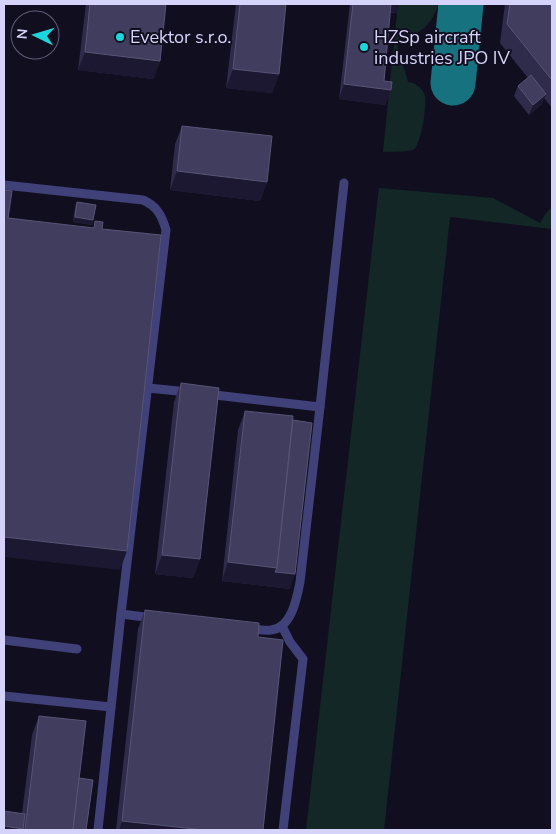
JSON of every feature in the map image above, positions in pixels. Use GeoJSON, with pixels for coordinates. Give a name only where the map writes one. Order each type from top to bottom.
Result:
{"type":"FeatureCollection","features":[{"type":"Feature","properties":{"kind":"lane"},"geometry":{"type":"LineString","coordinates":[[236,627],[272,630],[282,626],[291,612],[300,582],[344,183]]}},
{"type":"Feature","properties":{"kind":"lane"},"geometry":{"type":"LineString","coordinates":[[4,185],[143,200],[152,204],[158,211],[166,230],[110,707],[98,830]]}},
{"type":"Feature","properties":{"kind":"lane"},"geometry":{"type":"LineString","coordinates":[[148,388],[320,407]]}},
{"type":"Feature","properties":{"kind":"lane"},"geometry":{"type":"LineString","coordinates":[[121,614],[159,618]]}},
{"type":"Feature","properties":{"kind":"lane"},"geometry":{"type":"LineString","coordinates":[[282,626],[290,642],[303,659],[283,830]]}},
{"type":"Feature","properties":{"kind":"lane"},"geometry":{"type":"LineString","coordinates":[[4,640],[78,649]]}},
{"type":"Feature","properties":{"kind":"lane"},"geometry":{"type":"LineString","coordinates":[[4,696],[110,707]]}},
{"type":"Feature","properties":{"kind":"green space"},"geometry":{"type":"Polygon","coordinates":[[[398,4],[438,4],[432,19],[423,29],[396,42],[408,82],[418,86],[425,96],[424,115],[417,146],[411,150],[383,152],[398,4]]]}},
{"type":"Feature","properties":{"kind":"green space"},"geometry":{"type":"Polygon","coordinates":[[[379,188],[493,198],[540,223],[552,207],[552,229],[450,217],[384,830],[306,830],[379,188]]]}},
{"type":"Feature","properties":{"kind":"building","name":"Evektor s.r.o."},"geometry":{"type":"Polygon","coordinates":[[[90,4],[166,4],[160,61],[85,52],[90,4]]]}},
{"type":"Feature","properties":{"kind":"building"},"geometry":{"type":"Polygon","coordinates":[[[240,4],[286,4],[279,74],[233,69],[240,4]]]}},
{"type":"Feature","properties":{"kind":"building","name":"HZSp aircraft industries JPO IV"},"geometry":{"type":"Polygon","coordinates":[[[353,4],[391,4],[384,81],[392,82],[391,90],[344,84],[353,4]]]}},
{"type":"Feature","properties":{"kind":"building"},"geometry":{"type":"Polygon","coordinates":[[[510,4],[552,4],[552,80],[507,24],[510,4]]]}},
{"type":"Feature","properties":{"kind":"building"},"geometry":{"type":"Polygon","coordinates":[[[531,75],[546,94],[533,105],[518,86],[531,75]]]}},
{"type":"Feature","properties":{"kind":"building"},"geometry":{"type":"Polygon","coordinates":[[[182,126],[272,136],[267,182],[177,171],[182,126]]]}},
{"type":"Feature","properties":{"kind":"building"},"geometry":{"type":"Polygon","coordinates":[[[4,190],[12,191],[8,218],[94,228],[95,221],[103,222],[102,229],[161,235],[127,551],[4,537],[4,190]]]}},
{"type":"Feature","properties":{"kind":"building"},"geometry":{"type":"Polygon","coordinates":[[[77,202],[96,205],[93,220],[75,217],[77,202]]]}},
{"type":"Feature","properties":{"kind":"building"},"geometry":{"type":"Polygon","coordinates":[[[181,383],[219,388],[200,559],[162,555],[181,383]]]}},
{"type":"Feature","properties":{"kind":"building"},"geometry":{"type":"Polygon","coordinates":[[[245,411],[293,416],[277,568],[228,562],[245,411]]]}},
{"type":"Feature","properties":{"kind":"building"},"geometry":{"type":"Polygon","coordinates":[[[293,420],[312,423],[295,574],[275,572],[277,568],[293,420]]]}},
{"type":"Feature","properties":{"kind":"building"},"geometry":{"type":"Polygon","coordinates":[[[145,610],[259,623],[258,637],[283,640],[263,830],[204,830],[122,821],[145,610]]]}},
{"type":"Feature","properties":{"kind":"building"},"geometry":{"type":"Polygon","coordinates":[[[39,716],[86,721],[73,830],[25,830],[39,716]]]}},
{"type":"Feature","properties":{"kind":"building"},"geometry":{"type":"Polygon","coordinates":[[[79,778],[93,780],[86,830],[73,830],[79,778]]]}},
{"type":"Feature","properties":{"kind":"building"},"geometry":{"type":"Polygon","coordinates":[[[4,811],[25,814],[23,829],[4,826],[4,811]]]}},
{"type":"Feature","properties":{"kind":"taxiway"},"geometry":{"type":"LineString","coordinates":[[453,83],[461,4]]}},
{"type":"Feature","properties":{"kind":"place","name":"Evektor s.r.o."},"geometry":{"type":"Point","coordinates":[120,37]}},
{"type":"Feature","properties":{"kind":"place","name":"HZSp aircraft industries JPO IV"},"geometry":{"type":"Point","coordinates":[364,47]}}]}
